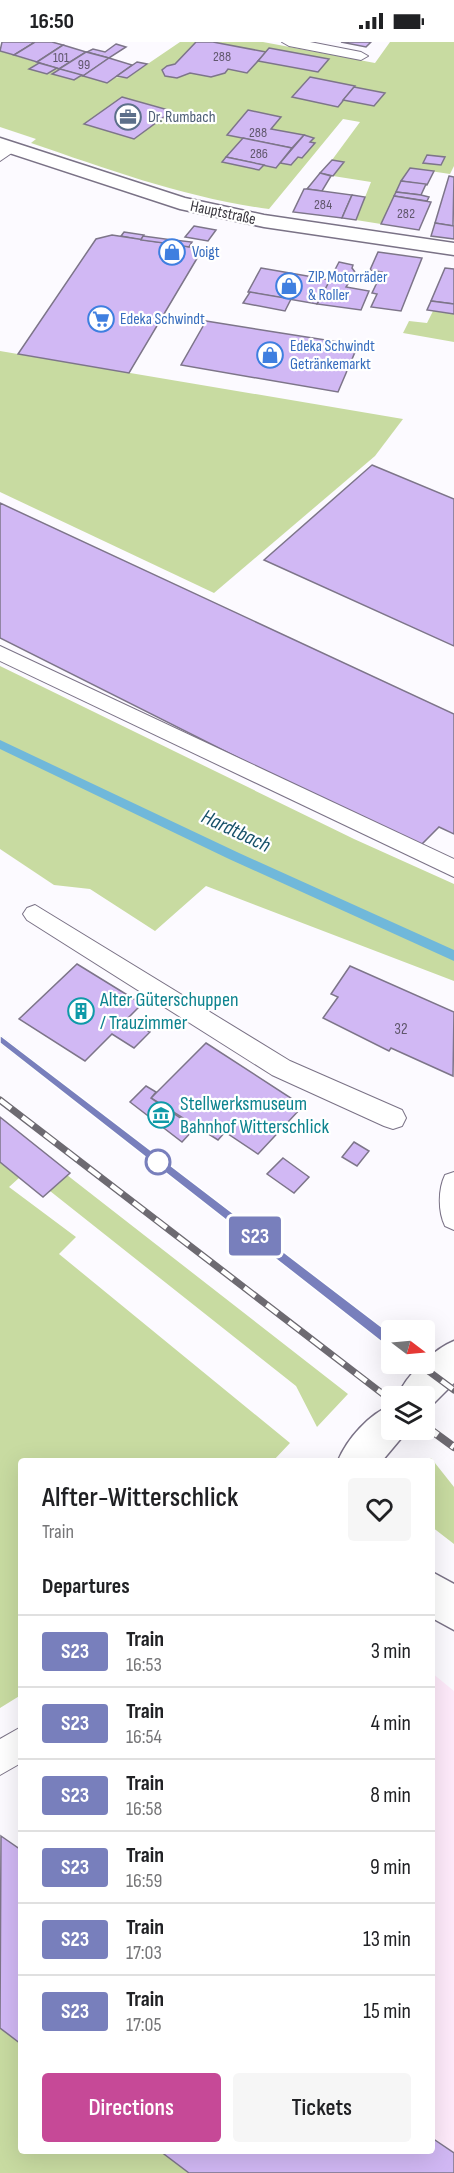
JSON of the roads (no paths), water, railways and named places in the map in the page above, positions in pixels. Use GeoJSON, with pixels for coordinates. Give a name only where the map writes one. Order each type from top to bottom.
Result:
{"type":"FeatureCollection","features":[{"type":"Feature","properties":{"kind":"main road","name":"Hauptstraße"},"geometry":{"type":"LineString","coordinates":[[4,150],[180,203],[264,221],[454,249]]}},
{"type":"Feature","properties":{"kind":"main road"},"geometry":{"type":"LineString","coordinates":[[426,1386],[454,1358]]}},
{"type":"Feature","properties":{"kind":"main road"},"geometry":{"type":"LineString","coordinates":[[360,1458],[381,1435]]}},
{"type":"Feature","properties":{"kind":"main road"},"geometry":{"type":"LineString","coordinates":[[435,1594],[454,1610]]}},
{"type":"Feature","properties":{"kind":"lane"},"geometry":{"type":"LineString","coordinates":[[289,42],[361,56]]}},
{"type":"Feature","properties":{"kind":"lane"},"geometry":{"type":"LineString","coordinates":[[0,653],[454,869]]}},
{"type":"Feature","properties":{"kind":"lane"},"geometry":{"type":"LineString","coordinates":[[35,914],[281,1068],[393,1118]]}},
{"type":"Feature","properties":{"kind":"lane"},"geometry":{"type":"LineString","coordinates":[[454,1184],[454,1218]]}},
{"type":"Feature","properties":{"kind":"lane"},"geometry":{"type":"LineString","coordinates":[[0,1759],[18,1745]]}},
{"type":"Feature","properties":{"kind":"waterway","name":"Hardtbach"},"geometry":{"type":"LineString","coordinates":[[0,744],[234,856],[454,956]]}},
{"type":"Feature","properties":{"kind":"railway"},"geometry":{"type":"LineString","coordinates":[[0,1039],[381,1333]]}},
{"type":"Feature","properties":{"kind":"railway"},"geometry":{"type":"LineString","coordinates":[[0,1100],[381,1393]]}},
{"type":"Feature","properties":{"kind":"railway"},"geometry":{"type":"LineString","coordinates":[[432,1374],[454,1390]]}},
{"type":"Feature","properties":{"kind":"railway"},"geometry":{"type":"LineString","coordinates":[[435,1433],[454,1447]]}},
{"type":"Feature","properties":{"kind":"train","name":"S23"},"geometry":{"type":"LineString","coordinates":[[0,1039],[381,1333]]}},
{"type":"Feature","properties":{"kind":"place","name":"Dr. Rumbach"},"geometry":{"type":"Point","coordinates":[128,117]}},
{"type":"Feature","properties":{"kind":"place","name":"Voigt"},"geometry":{"type":"Point","coordinates":[172,252]}},
{"type":"Feature","properties":{"kind":"place","name":"ZIP Motorräder & Roller"},"geometry":{"type":"Point","coordinates":[289,286]}},
{"type":"Feature","properties":{"kind":"place","name":"Edeka Schwindt"},"geometry":{"type":"Point","coordinates":[101,319]}},
{"type":"Feature","properties":{"kind":"place","name":"Edeka Schwindt Getränkemarkt"},"geometry":{"type":"Point","coordinates":[270,355]}},
{"type":"Feature","properties":{"kind":"place","name":"Alter Güterschuppen / Trauzimmer"},"geometry":{"type":"Point","coordinates":[81,1011]}},
{"type":"Feature","properties":{"kind":"place","name":"Stellwerksmuseum Bahnhof Witterschlick"},"geometry":{"type":"Point","coordinates":[161,1115]}}]}
